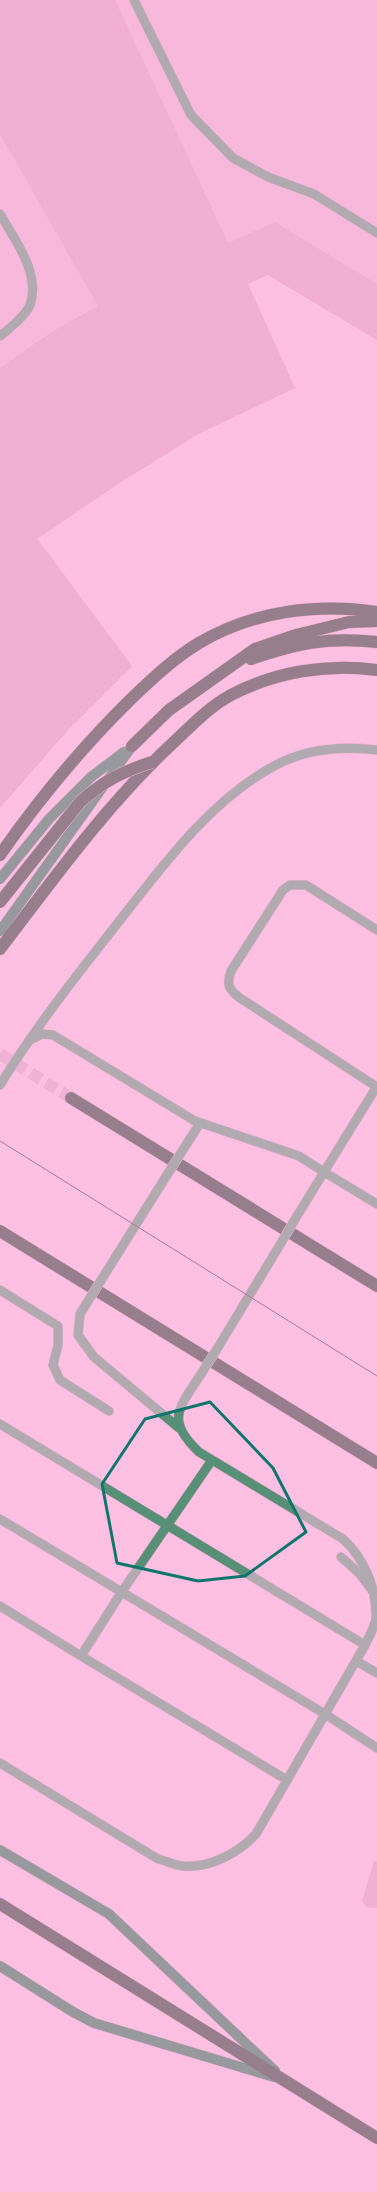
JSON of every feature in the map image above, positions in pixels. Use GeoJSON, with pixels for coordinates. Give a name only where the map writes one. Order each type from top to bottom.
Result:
{"type":"FeatureCollection","features":[{"type":"Feature","properties":{"kind":"highway"},"geometry":{"type":"LineString","coordinates":[[0,855],[81,750],[163,668],[199,642],[242,623],[277,613],[312,608],[347,607],[377,612]]}},
{"type":"Feature","properties":{"kind":"highway"},"geometry":{"type":"LineString","coordinates":[[132,746],[174,706],[211,678],[235,664],[255,649],[296,635],[349,622],[377,621]]}},
{"type":"Feature","properties":{"kind":"highway"},"geometry":{"type":"LineString","coordinates":[[235,664],[309,642],[332,639],[377,642]]}},
{"type":"Feature","properties":{"kind":"highway"},"geometry":{"type":"LineString","coordinates":[[0,949],[102,816],[152,762],[205,712],[230,696],[256,684],[279,676],[336,667],[377,670]]}},
{"type":"Feature","properties":{"kind":"highway"},"geometry":{"type":"LineString","coordinates":[[0,902],[80,802],[94,789],[120,773],[152,762]]}},
{"type":"Feature","properties":{"kind":"highway"},"geometry":{"type":"LineString","coordinates":[[71,1098],[377,1286]]}},
{"type":"Feature","properties":{"kind":"highway"},"geometry":{"type":"LineString","coordinates":[[0,1231],[377,1464]]}},
{"type":"Feature","properties":{"kind":"highway"},"geometry":{"type":"LineString","coordinates":[[0,1904],[377,2138]]}},
{"type":"Feature","properties":{"kind":"street"},"geometry":{"type":"LineString","coordinates":[[0,878],[49,819],[85,782],[132,746]]}},
{"type":"Feature","properties":{"kind":"street"},"geometry":{"type":"LineString","coordinates":[[0,931],[132,746]]}},
{"type":"Feature","properties":{"kind":"street"},"geometry":{"type":"LineString","coordinates":[[0,1850],[110,1914],[285,2080]]}},
{"type":"Feature","properties":{"kind":"street"},"geometry":{"type":"LineString","coordinates":[[0,1966],[73,2012],[94,2023],[285,2080]]}},
{"type":"Feature","properties":{"kind":"lane"},"geometry":{"type":"LineString","coordinates":[[134,0],[191,115],[233,158],[268,177],[314,194],[377,233]]}},
{"type":"Feature","properties":{"kind":"lane"},"geometry":{"type":"LineString","coordinates":[[0,214],[20,250],[33,280],[30,306],[11,328],[0,336]]}},
{"type":"Feature","properties":{"kind":"lane"},"geometry":{"type":"LineString","coordinates":[[0,1085],[26,1043],[59,996],[162,868],[228,798],[273,766],[303,754],[339,748],[377,750]]}},
{"type":"Feature","properties":{"kind":"lane"},"geometry":{"type":"LineString","coordinates":[[179,1428],[179,1412],[201,1374],[377,1086],[240,998],[231,991],[227,981],[231,971],[279,896],[290,885],[306,885],[377,930]]}},
{"type":"Feature","properties":{"kind":"lane"},"geometry":{"type":"LineString","coordinates":[[26,1043],[42,1034],[53,1036],[200,1123],[299,1156],[377,1204]]}},
{"type":"Feature","properties":{"kind":"lane"},"geometry":{"type":"LineString","coordinates":[[0,1763],[158,1859],[183,1866],[203,1864],[225,1857],[243,1848],[256,1834],[365,1645],[376,1618],[376,1596],[371,1574],[357,1552],[342,1539],[199,1452],[187,1440],[179,1428],[94,1357],[78,1335],[80,1314],[200,1123]]}},
{"type":"Feature","properties":{"kind":"lane"},"geometry":{"type":"LineString","coordinates":[[0,1290],[58,1326],[58,1345],[53,1365],[60,1380],[109,1411]]}},
{"type":"Feature","properties":{"kind":"lane"},"geometry":{"type":"LineString","coordinates":[[0,1424],[365,1645]]}},
{"type":"Feature","properties":{"kind":"lane"},"geometry":{"type":"LineString","coordinates":[[81,1656],[121,1593],[212,1460]]}},
{"type":"Feature","properties":{"kind":"lane"},"geometry":{"type":"LineString","coordinates":[[0,1519],[121,1593],[325,1714],[377,1748]]}},
{"type":"Feature","properties":{"kind":"lane"},"geometry":{"type":"LineString","coordinates":[[341,1557],[360,1574],[376,1596]]}},
{"type":"Feature","properties":{"kind":"lane"},"geometry":{"type":"LineString","coordinates":[[0,1606],[286,1780]]}},
{"type":"Feature","properties":{"kind":"lane"},"geometry":{"type":"LineString","coordinates":[[356,1661],[377,1673]]}},
{"type":"Feature","properties":{"kind":"highlighted area"},"geometry":{"type":"Polygon","coordinates":[[[210,1402],[273,1468],[306,1532],[245,1576],[198,1581],[117,1563],[102,1484],[145,1419],[210,1402]]]}},
{"type":"Feature","properties":{"kind":"shaded area"},"geometry":{"type":"Polygon","coordinates":[[[0,0],[377,0],[377,340],[268,275],[248,284],[295,388],[200,433],[118,484],[38,539],[132,666],[68,730],[0,808],[0,0]]]}},
{"type":"Feature","properties":{"kind":"building"},"geometry":{"type":"Polygon","coordinates":[[[0,0],[115,0],[228,243],[275,222],[377,284],[377,340],[268,275],[248,284],[295,388],[200,433],[118,484],[37,539],[132,666],[68,730],[0,808],[0,368],[53,331],[98,306],[0,134],[0,0]]]}},
{"type":"Feature","properties":{"kind":"building"},"geometry":{"type":"Polygon","coordinates":[[[374,1861],[377,1862],[377,1908],[366,1907],[362,1901],[374,1861]]]}},
{"type":"Feature","properties":{"kind":"tunnel"},"geometry":{"type":"LineString","coordinates":[[0,1054],[71,1098]]}},
{"type":"Feature","properties":{"kind":"tram line"},"geometry":{"type":"LineString","coordinates":[[0,1141],[377,1376]]}}]}
